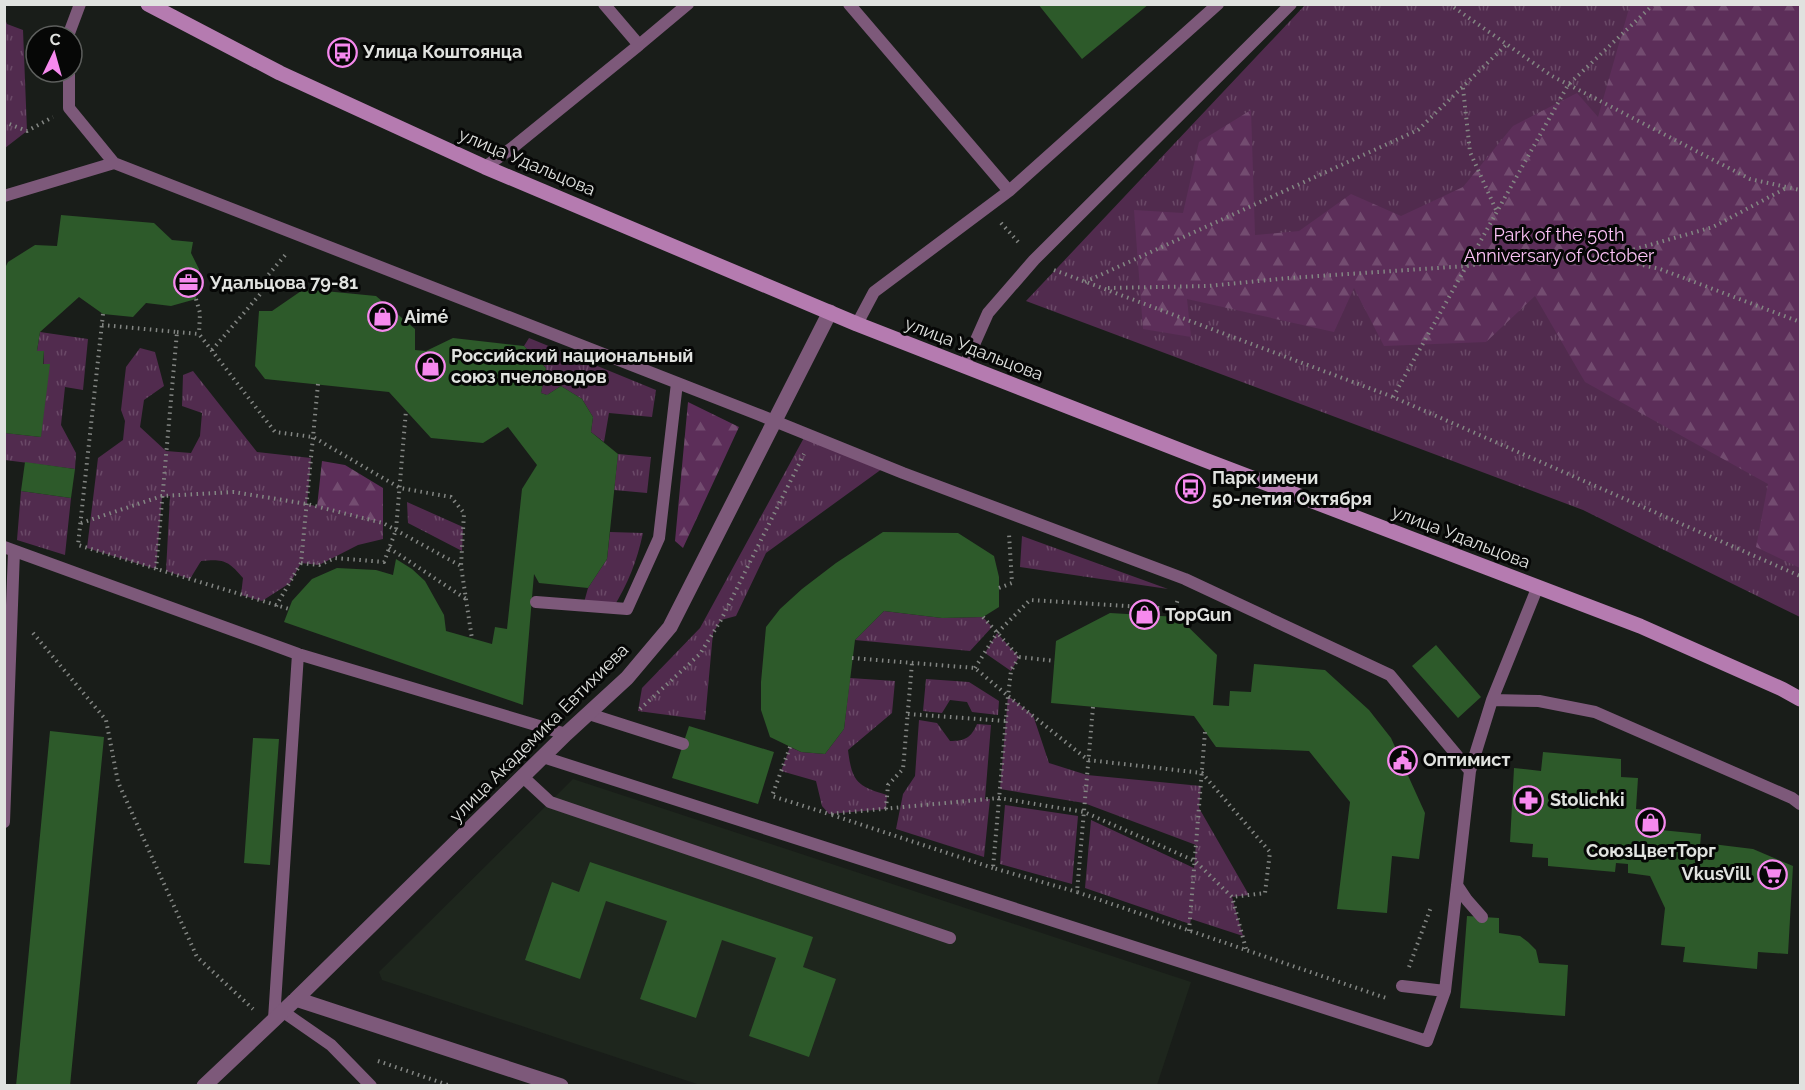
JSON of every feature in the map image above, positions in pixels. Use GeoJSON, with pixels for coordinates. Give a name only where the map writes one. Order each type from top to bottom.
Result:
{"type":"FeatureCollection","features":[{"type":"Feature","properties":{"kind":"street","name":"улица Удальцова"},"geometry":{"type":"LineString","coordinates":[[157,6],[280,73],[485,166],[857,324],[1640,626],[1800,699]]}},
{"type":"Feature","properties":{"kind":"street","name":"улица Академика Евтихиева"},"geometry":{"type":"LineString","coordinates":[[204,1086],[566,734],[627,678],[669,627],[830,312]]}},
{"type":"Feature","properties":{"kind":"street"},"geometry":{"type":"LineString","coordinates":[[296,999],[561,1086]]}},
{"type":"Feature","properties":{"kind":"lane"},"geometry":{"type":"LineString","coordinates":[[72,24],[80,4]]}},
{"type":"Feature","properties":{"kind":"lane"},"geometry":{"type":"LineString","coordinates":[[604,4],[639,45]]}},
{"type":"Feature","properties":{"kind":"lane"},"geometry":{"type":"LineString","coordinates":[[485,166],[512,148],[688,4]]}},
{"type":"Feature","properties":{"kind":"lane"},"geometry":{"type":"LineString","coordinates":[[849,4],[1009,191]]}},
{"type":"Feature","properties":{"kind":"lane"},"geometry":{"type":"LineString","coordinates":[[857,324],[874,292],[1009,191],[1218,4]]}},
{"type":"Feature","properties":{"kind":"lane"},"geometry":{"type":"LineString","coordinates":[[964,367],[988,313],[1034,260],[1291,4]]}},
{"type":"Feature","properties":{"kind":"lane"},"geometry":{"type":"LineString","coordinates":[[69,84],[69,108],[114,163],[813,437],[1185,579],[1390,675],[1470,771]]}},
{"type":"Feature","properties":{"kind":"lane"},"geometry":{"type":"LineString","coordinates":[[4,196],[114,163]]}},
{"type":"Feature","properties":{"kind":"lane"},"geometry":{"type":"LineString","coordinates":[[536,602],[627,609],[658,538],[677,383]]}},
{"type":"Feature","properties":{"kind":"lane"},"geometry":{"type":"LineString","coordinates":[[4,822],[12,607],[9,549],[298,654],[566,734]]}},
{"type":"Feature","properties":{"kind":"lane"},"geometry":{"type":"LineString","coordinates":[[543,757],[1427,1041],[1445,991],[1470,771],[1492,700],[1538,586]]}},
{"type":"Feature","properties":{"kind":"lane"},"geometry":{"type":"LineString","coordinates":[[298,654],[275,1018],[331,1045],[371,1086]]}},
{"type":"Feature","properties":{"kind":"lane"},"geometry":{"type":"LineString","coordinates":[[1492,700],[1539,701],[1595,712],[1792,798],[1800,804]]}},
{"type":"Feature","properties":{"kind":"lane"},"geometry":{"type":"LineString","coordinates":[[589,714],[683,744]]}},
{"type":"Feature","properties":{"kind":"lane"},"geometry":{"type":"LineString","coordinates":[[523,777],[550,802],[950,938]]}},
{"type":"Feature","properties":{"kind":"lane"},"geometry":{"type":"LineString","coordinates":[[1457,885],[1482,917]]}},
{"type":"Feature","properties":{"kind":"lane"},"geometry":{"type":"LineString","coordinates":[[1402,986],[1445,991]]}},
{"type":"Feature","properties":{"kind":"path"},"geometry":{"type":"LineString","coordinates":[[1449,4],[1506,45],[1568,85],[1750,179],[1800,190]]}},
{"type":"Feature","properties":{"kind":"path"},"geometry":{"type":"LineString","coordinates":[[1393,397],[1568,85],[1654,4]]}},
{"type":"Feature","properties":{"kind":"path"},"geometry":{"type":"LineString","coordinates":[[1085,282],[1418,130],[1506,45]]}},
{"type":"Feature","properties":{"kind":"path"},"geometry":{"type":"LineString","coordinates":[[1463,87],[1470,152],[1497,212]]}},
{"type":"Feature","properties":{"kind":"path"},"geometry":{"type":"LineString","coordinates":[[4,122],[27,131],[69,108]]}},
{"type":"Feature","properties":{"kind":"path"},"geometry":{"type":"LineString","coordinates":[[1103,288],[1209,286],[1467,266],[1506,260],[1606,257],[1713,227],[1788,188]]}},
{"type":"Feature","properties":{"kind":"path"},"geometry":{"type":"LineString","coordinates":[[986,207],[1034,260],[1055,271],[1393,397],[1800,576]]}},
{"type":"Feature","properties":{"kind":"path"},"geometry":{"type":"LineString","coordinates":[[212,350],[262,292],[263,281],[301,236]]}},
{"type":"Feature","properties":{"kind":"path"},"geometry":{"type":"LineString","coordinates":[[1606,257],[1660,269],[1800,322]]}},
{"type":"Feature","properties":{"kind":"path"},"geometry":{"type":"LineString","coordinates":[[196,299],[200,312],[199,334],[275,432],[313,437],[400,488],[451,497],[464,513],[461,566],[472,639]]}},
{"type":"Feature","properties":{"kind":"path"},"geometry":{"type":"LineString","coordinates":[[103,314],[78,545],[289,609]]}},
{"type":"Feature","properties":{"kind":"path"},"geometry":{"type":"LineString","coordinates":[[102,325],[199,334]]}},
{"type":"Feature","properties":{"kind":"path"},"geometry":{"type":"LineString","coordinates":[[156,569],[177,332]]}},
{"type":"Feature","properties":{"kind":"path"},"geometry":{"type":"LineString","coordinates":[[276,606],[301,563],[318,384]]}},
{"type":"Feature","properties":{"kind":"path"},"geometry":{"type":"LineString","coordinates":[[301,563],[319,565],[335,558],[384,562],[396,530],[406,410]]}},
{"type":"Feature","properties":{"kind":"path"},"geometry":{"type":"LineString","coordinates":[[623,725],[700,654],[721,620],[813,437]]}},
{"type":"Feature","properties":{"kind":"path"},"geometry":{"type":"LineString","coordinates":[[81,523],[162,496],[234,492],[307,504],[383,523],[461,566]]}},
{"type":"Feature","properties":{"kind":"path"},"geometry":{"type":"LineString","coordinates":[[999,588],[1011,583],[1007,512]]}},
{"type":"Feature","properties":{"kind":"path"},"geometry":{"type":"LineString","coordinates":[[389,548],[466,599]]}},
{"type":"Feature","properties":{"kind":"path"},"geometry":{"type":"LineString","coordinates":[[975,668],[997,633],[1030,600],[1175,609],[1185,579]]}},
{"type":"Feature","properties":{"kind":"path"},"geometry":{"type":"LineString","coordinates":[[12,607],[106,720],[118,782],[197,957],[275,1018]]}},
{"type":"Feature","properties":{"kind":"path"},"geometry":{"type":"LineString","coordinates":[[983,617],[1019,657],[1055,661]]}},
{"type":"Feature","properties":{"kind":"path"},"geometry":{"type":"LineString","coordinates":[[993,868],[1011,670],[1019,657]]}},
{"type":"Feature","properties":{"kind":"path"},"geometry":{"type":"LineString","coordinates":[[852,658],[975,668],[1088,760],[1202,773],[1270,852],[1265,893],[1232,897]]}},
{"type":"Feature","properties":{"kind":"path"},"geometry":{"type":"LineString","coordinates":[[886,808],[888,784],[903,769],[912,663]]}},
{"type":"Feature","properties":{"kind":"path"},"geometry":{"type":"LineString","coordinates":[[1077,892],[1093,707]]}},
{"type":"Feature","properties":{"kind":"path"},"geometry":{"type":"LineString","coordinates":[[908,714],[1006,722]]}},
{"type":"Feature","properties":{"kind":"path"},"geometry":{"type":"LineString","coordinates":[[1189,931],[1205,732]]}},
{"type":"Feature","properties":{"kind":"path"},"geometry":{"type":"LineString","coordinates":[[790,747],[772,796],[993,868],[1077,892],[1391,1000],[1402,986],[1435,898]]}},
{"type":"Feature","properties":{"kind":"path"},"geometry":{"type":"LineString","coordinates":[[829,814],[999,798],[1083,812],[1195,861],[1232,897],[1246,950]]}},
{"type":"Feature","properties":{"kind":"path"},"geometry":{"type":"LineString","coordinates":[[375,1060],[451,1086]]}},
{"type":"Feature","properties":{"kind":"shaded area"},"geometry":{"type":"Polygon","coordinates":[[[573,779],[1191,982],[1157,1085],[703,1086],[382,980],[379,972],[573,779]]]}},
{"type":"Feature","properties":{"kind":"green space","name":"Park of the 50th Anniversary of October"},"geometry":{"type":"Polygon","coordinates":[[[1305,5],[1800,5],[1800,617],[1583,510],[1026,301],[1305,5]]]}},
{"type":"Feature","properties":{"kind":"green space"},"geometry":{"type":"Polygon","coordinates":[[[1630,5],[1800,5],[1800,568],[1756,547],[1768,484],[1585,382],[1535,296],[1486,342],[1384,346],[1354,288],[1334,332],[1187,299],[1191,337],[1143,329],[1134,210],[1183,213],[1199,142],[1251,110],[1255,235],[1299,231],[1351,194],[1401,216],[1463,187],[1513,126],[1577,93],[1598,117],[1630,5]]]}},
{"type":"Feature","properties":{"kind":"green space"},"geometry":{"type":"Polygon","coordinates":[[[4,16],[7,24],[23,30],[27,131],[5,148],[4,16]]]}},
{"type":"Feature","properties":{"kind":"green space"},"geometry":{"type":"Polygon","coordinates":[[[40,332],[88,339],[83,390],[65,387],[61,425],[76,453],[75,469],[5,460],[5,433],[41,437],[44,351],[37,351],[40,332]]]}},
{"type":"Feature","properties":{"kind":"green space"},"geometry":{"type":"Polygon","coordinates":[[[529,338],[656,390],[652,417],[609,413],[604,442],[591,432],[593,417],[582,399],[561,386],[547,395],[541,393],[546,368],[524,346],[529,338]]]}},
{"type":"Feature","properties":{"kind":"green space"},"geometry":{"type":"Polygon","coordinates":[[[140,348],[155,352],[164,386],[144,400],[140,427],[166,451],[191,453],[200,436],[202,413],[182,406],[183,375],[193,371],[257,452],[311,458],[307,504],[383,523],[383,539],[358,545],[319,565],[301,563],[290,583],[262,601],[241,595],[243,578],[225,562],[201,561],[190,579],[166,571],[170,496],[162,497],[156,569],[87,548],[98,458],[123,440],[125,421],[121,410],[126,367],[140,348]]]}},
{"type":"Feature","properties":{"kind":"green space"},"geometry":{"type":"Polygon","coordinates":[[[688,402],[739,427],[683,548],[675,541],[688,402]]]}},
{"type":"Feature","properties":{"kind":"green space"},"geometry":{"type":"Polygon","coordinates":[[[806,434],[886,466],[766,553],[736,616],[721,620],[713,633],[705,720],[638,711],[642,688],[700,628],[806,434]]]}},
{"type":"Feature","properties":{"kind":"green space"},"geometry":{"type":"Polygon","coordinates":[[[618,454],[651,457],[647,493],[614,490],[618,454]]]}},
{"type":"Feature","properties":{"kind":"green space"},"geometry":{"type":"Polygon","coordinates":[[[322,461],[345,465],[383,488],[383,523],[317,507],[322,461]]]}},
{"type":"Feature","properties":{"kind":"green space"},"geometry":{"type":"Polygon","coordinates":[[[21,491],[71,498],[65,555],[17,540],[21,491]]]}},
{"type":"Feature","properties":{"kind":"green space"},"geometry":{"type":"Polygon","coordinates":[[[407,502],[463,527],[462,551],[408,523],[407,502]]]}},
{"type":"Feature","properties":{"kind":"green space"},"geometry":{"type":"Polygon","coordinates":[[[610,532],[643,533],[635,563],[613,608],[583,606],[588,588],[607,559],[610,532]]]}},
{"type":"Feature","properties":{"kind":"green space"},"geometry":{"type":"Polygon","coordinates":[[[1022,536],[1168,589],[1020,567],[1022,536]]]}},
{"type":"Feature","properties":{"kind":"green space"},"geometry":{"type":"Polygon","coordinates":[[[884,611],[942,618],[983,617],[992,627],[970,651],[855,640],[884,611]]]}},
{"type":"Feature","properties":{"kind":"green space"},"geometry":{"type":"Polygon","coordinates":[[[997,633],[1019,657],[1011,671],[985,653],[997,633]]]}},
{"type":"Feature","properties":{"kind":"green space"},"geometry":{"type":"Polygon","coordinates":[[[850,678],[895,681],[892,713],[848,750],[854,776],[869,789],[887,795],[886,809],[829,814],[822,806],[816,781],[781,771],[790,747],[801,752],[825,754],[844,729],[850,678]]]}},
{"type":"Feature","properties":{"kind":"green space"},"geometry":{"type":"Polygon","coordinates":[[[926,679],[969,682],[999,701],[998,715],[972,712],[967,702],[950,700],[942,713],[923,711],[926,679]]]}},
{"type":"Feature","properties":{"kind":"green space"},"geometry":{"type":"Polygon","coordinates":[[[1008,696],[1033,715],[1049,763],[1087,775],[1201,786],[1199,808],[1249,895],[1232,897],[1243,936],[1191,919],[1190,924],[1085,888],[1091,820],[1194,868],[1196,845],[1084,803],[1000,789],[1008,696]]]}},
{"type":"Feature","properties":{"kind":"green space"},"geometry":{"type":"Polygon","coordinates":[[[919,720],[937,723],[950,741],[967,738],[977,724],[991,725],[985,799],[990,799],[984,857],[896,829],[903,794],[915,776],[919,720]]]}},
{"type":"Feature","properties":{"kind":"green space"},"geometry":{"type":"Polygon","coordinates":[[[1005,805],[1078,816],[1072,884],[1000,864],[1005,805]]]}},
{"type":"Feature","properties":{"kind":"building"},"geometry":{"type":"Polygon","coordinates":[[[1038,4],[1149,4],[1082,59],[1038,4]]]}},
{"type":"Feature","properties":{"kind":"building"},"geometry":{"type":"Polygon","coordinates":[[[61,215],[154,223],[172,240],[193,242],[191,253],[199,269],[196,299],[171,306],[146,303],[133,317],[103,314],[79,297],[40,332],[37,351],[44,351],[43,364],[50,364],[41,437],[4,433],[4,270],[8,262],[35,245],[57,246],[61,215]]]}},
{"type":"Feature","properties":{"kind":"building"},"geometry":{"type":"Polygon","coordinates":[[[304,289],[376,296],[415,329],[415,350],[426,351],[453,338],[524,346],[546,368],[541,393],[547,395],[561,386],[582,399],[593,417],[591,432],[618,454],[607,559],[588,588],[539,583],[534,574],[523,705],[284,622],[292,601],[312,579],[337,568],[376,570],[393,575],[396,559],[425,581],[444,615],[446,631],[492,644],[495,627],[507,629],[522,489],[537,465],[508,427],[483,443],[431,438],[389,392],[265,379],[255,366],[259,311],[272,311],[304,289]]]}},
{"type":"Feature","properties":{"kind":"building"},"geometry":{"type":"Polygon","coordinates":[[[25,462],[75,469],[71,498],[21,491],[25,462]]]}},
{"type":"Feature","properties":{"kind":"building"},"geometry":{"type":"Polygon","coordinates":[[[883,532],[958,533],[994,556],[999,577],[999,607],[983,617],[942,618],[884,611],[855,640],[844,729],[825,754],[801,752],[770,737],[761,710],[766,627],[780,609],[802,589],[883,532]]]}},
{"type":"Feature","properties":{"kind":"building"},"geometry":{"type":"Polygon","coordinates":[[[1110,613],[1178,617],[1217,655],[1213,705],[1229,706],[1230,691],[1251,692],[1254,664],[1325,670],[1369,710],[1391,738],[1425,813],[1419,859],[1392,856],[1387,913],[1337,909],[1350,802],[1309,751],[1216,747],[1194,716],[1051,703],[1056,641],[1110,613]]]}},
{"type":"Feature","properties":{"kind":"building"},"geometry":{"type":"Polygon","coordinates":[[[1436,645],[1481,697],[1458,718],[1412,666],[1436,645]]]}},
{"type":"Feature","properties":{"kind":"building"},"geometry":{"type":"Polygon","coordinates":[[[689,726],[774,752],[758,804],[672,778],[689,726]]]}},
{"type":"Feature","properties":{"kind":"building"},"geometry":{"type":"Polygon","coordinates":[[[50,731],[104,737],[70,1086],[16,1086],[50,731]]]}},
{"type":"Feature","properties":{"kind":"building"},"geometry":{"type":"Polygon","coordinates":[[[253,738],[279,739],[270,865],[244,863],[253,738]]]}},
{"type":"Feature","properties":{"kind":"building"},"geometry":{"type":"Polygon","coordinates":[[[1543,752],[1621,759],[1621,777],[1638,778],[1636,809],[1663,812],[1661,830],[1701,834],[1700,846],[1712,844],[1753,849],[1793,866],[1788,954],[1758,952],[1757,969],[1683,962],[1685,947],[1661,945],[1665,908],[1650,876],[1628,873],[1628,864],[1616,863],[1615,872],[1548,866],[1548,858],[1532,857],[1533,844],[1510,842],[1514,768],[1541,771],[1543,752]]]}},
{"type":"Feature","properties":{"kind":"building"},"geometry":{"type":"Polygon","coordinates":[[[590,862],[813,937],[803,967],[836,979],[809,1057],[749,1036],[776,958],[722,940],[696,1018],[640,999],[667,921],[606,901],[580,979],[525,960],[552,882],[579,892],[590,862]]]}},
{"type":"Feature","properties":{"kind":"building"},"geometry":{"type":"Polygon","coordinates":[[[1467,916],[1499,918],[1499,933],[1520,936],[1528,942],[1536,950],[1539,963],[1568,965],[1565,1016],[1460,1008],[1467,916]]]}},
{"type":"Feature","properties":{"kind":"place","name":"Улица Коштоянца"},"geometry":{"type":"Point","coordinates":[342,52]}},
{"type":"Feature","properties":{"kind":"place","name":"Удальцова 79-81"},"geometry":{"type":"Point","coordinates":[189,283]}},
{"type":"Feature","properties":{"kind":"place","name":"Aimé"},"geometry":{"type":"Point","coordinates":[383,317]}},
{"type":"Feature","properties":{"kind":"place","name":"Российский национальный союз пчеловодов"},"geometry":{"type":"Point","coordinates":[430,366]}},
{"type":"Feature","properties":{"kind":"place","name":"Парк имени 50-летия Октября"},"geometry":{"type":"Point","coordinates":[1191,488]}},
{"type":"Feature","properties":{"kind":"place","name":"TopGun"},"geometry":{"type":"Point","coordinates":[1144,615]}},
{"type":"Feature","properties":{"kind":"place","name":"Оптимист"},"geometry":{"type":"Point","coordinates":[1402,760]}},
{"type":"Feature","properties":{"kind":"place","name":"Stolichki"},"geometry":{"type":"Point","coordinates":[1529,800]}},
{"type":"Feature","properties":{"kind":"place","name":"СоюзЦветТорг"},"geometry":{"type":"Point","coordinates":[1651,822]}},
{"type":"Feature","properties":{"kind":"place","name":"VkusVill"},"geometry":{"type":"Point","coordinates":[1772,874]}}]}
